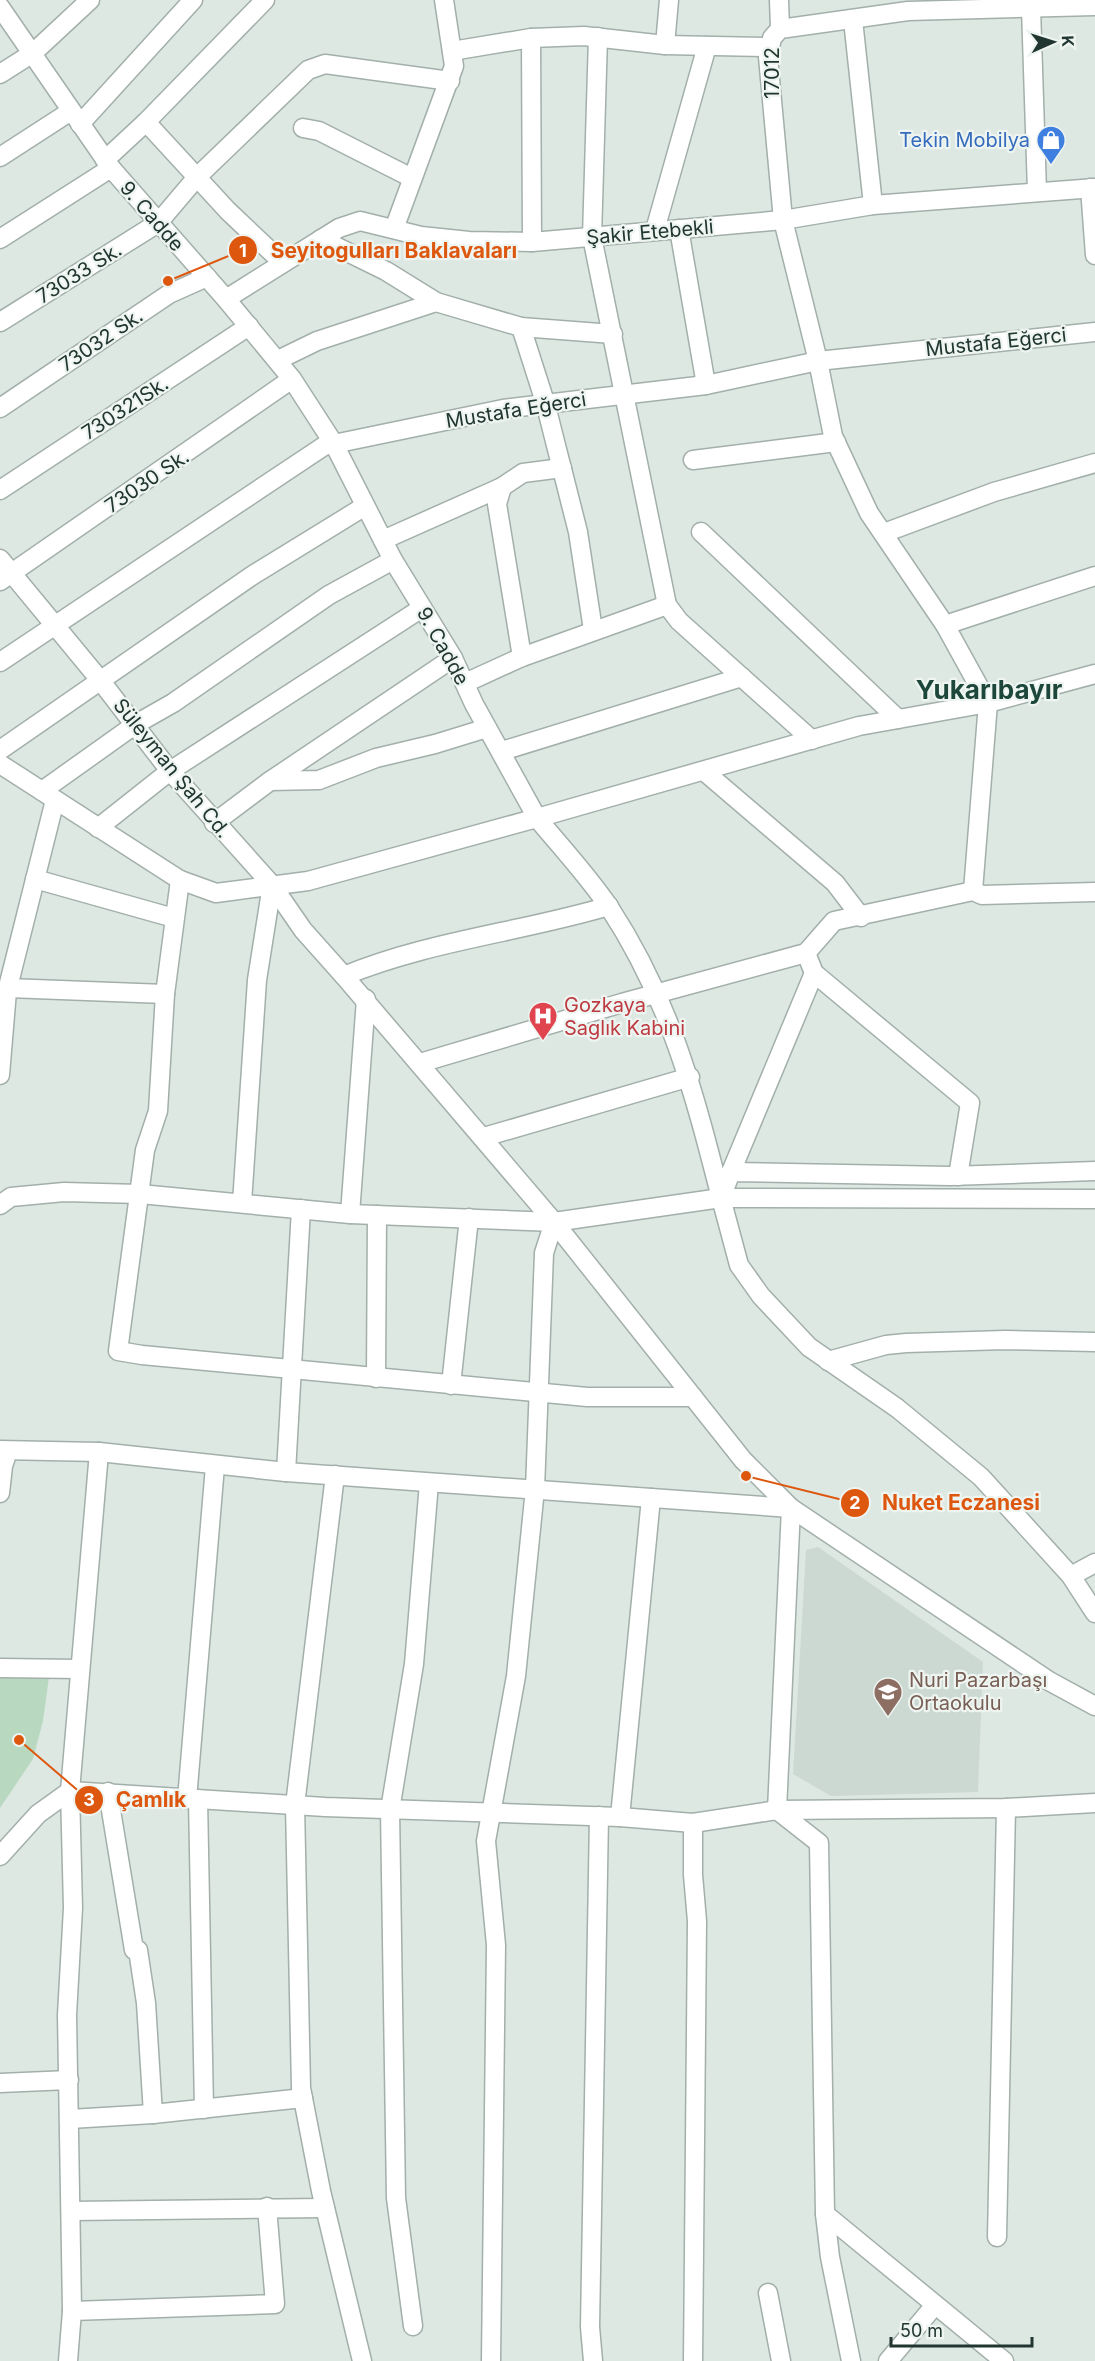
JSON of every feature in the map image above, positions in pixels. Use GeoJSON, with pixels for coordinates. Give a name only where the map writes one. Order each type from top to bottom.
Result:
{"type":"FeatureCollection","features":[{"type":"Feature","properties":{"kind":"street"},"geometry":{"type":"LineString","coordinates":[[0,74],[33,52],[90,0]]}},
{"type":"Feature","properties":{"kind":"street"},"geometry":{"type":"LineString","coordinates":[[0,157],[76,117],[193,0]]}},
{"type":"Feature","properties":{"kind":"street"},"geometry":{"type":"LineString","coordinates":[[0,239],[108,164],[265,0]]}},
{"type":"Feature","properties":{"kind":"street"},"geometry":{"type":"LineString","coordinates":[[394,229],[454,66],[444,0]]}},
{"type":"Feature","properties":{"kind":"street"},"geometry":{"type":"LineString","coordinates":[[665,45],[669,0]]}},
{"type":"Feature","properties":{"kind":"street"},"geometry":{"type":"LineString","coordinates":[[778,0],[780,29]]}},
{"type":"Feature","properties":{"kind":"street"},"geometry":{"type":"LineString","coordinates":[[1021,5],[1037,192]]}},
{"type":"Feature","properties":{"kind":"street","name":"17012"},"geometry":{"type":"LineString","coordinates":[[988,703],[945,625],[869,513],[836,442],[783,220],[769,78],[770,47],[772,38],[780,29],[908,11],[1021,5],[1095,6]]}},
{"type":"Feature","properties":{"kind":"street","name":"9. Cadde"},"geometry":{"type":"LineString","coordinates":[[0,7],[108,164],[226,299],[292,379],[334,444],[393,560],[453,658],[487,728],[502,751],[537,818],[609,906],[658,994],[690,1077],[740,1265],[760,1296],[809,1347],[897,1408],[973,1470],[1071,1576],[1095,1613]]}},
{"type":"Feature","properties":{"kind":"street"},"geometry":{"type":"LineString","coordinates":[[853,20],[873,206]]}},
{"type":"Feature","properties":{"kind":"street"},"geometry":{"type":"LineString","coordinates":[[452,51],[531,38],[598,37],[665,45],[770,47]]}},
{"type":"Feature","properties":{"kind":"street"},"geometry":{"type":"LineString","coordinates":[[598,37],[592,237],[668,605],[680,621],[812,740]]}},
{"type":"Feature","properties":{"kind":"street"},"geometry":{"type":"LineString","coordinates":[[531,38],[532,242]]}},
{"type":"Feature","properties":{"kind":"street"},"geometry":{"type":"LineString","coordinates":[[655,230],[706,46]]}},
{"type":"Feature","properties":{"kind":"street","name":"73033 Sk."},"geometry":{"type":"LineString","coordinates":[[0,322],[158,223],[197,177],[308,70],[325,63],[450,81]]}},
{"type":"Feature","properties":{"kind":"street"},"geometry":{"type":"LineString","coordinates":[[146,122],[283,263]]}},
{"type":"Feature","properties":{"kind":"street"},"geometry":{"type":"LineString","coordinates":[[303,128],[319,131],[412,178]]}},
{"type":"Feature","properties":{"kind":"street"},"geometry":{"type":"LineString","coordinates":[[1093,188],[1095,255]]}},
{"type":"Feature","properties":{"kind":"street","name":"Şakir Etebekli"},"geometry":{"type":"LineString","coordinates":[[226,299],[339,228],[360,220],[422,236],[469,241],[532,242],[783,220],[873,206],[1093,188]]}},
{"type":"Feature","properties":{"kind":"street"},"geometry":{"type":"LineString","coordinates":[[679,229],[706,385]]}},
{"type":"Feature","properties":{"kind":"street"},"geometry":{"type":"LineString","coordinates":[[321,239],[386,271],[436,302],[521,327],[613,334]]}},
{"type":"Feature","properties":{"kind":"street","name":"73032 Sk."},"geometry":{"type":"LineString","coordinates":[[0,408],[169,294],[207,277]]}},
{"type":"Feature","properties":{"kind":"street"},"geometry":{"type":"LineString","coordinates":[[278,360],[317,341],[436,302]]}},
{"type":"Feature","properties":{"kind":"street","name":"730321Sk."},"geometry":{"type":"LineString","coordinates":[[0,490],[249,327]]}},
{"type":"Feature","properties":{"kind":"street"},"geometry":{"type":"LineString","coordinates":[[521,327],[545,402],[578,531],[593,630]]}},
{"type":"Feature","properties":{"kind":"street","name":"Mustafa Eğerci"},"geometry":{"type":"LineString","coordinates":[[0,662],[181,544],[245,497],[314,452],[334,444],[545,402],[626,396],[706,385],[818,360],[1095,332]]}},
{"type":"Feature","properties":{"kind":"street","name":"73030 Sk."},"geometry":{"type":"LineString","coordinates":[[6,577],[292,379]]}},
{"type":"Feature","properties":{"kind":"street"},"geometry":{"type":"LineString","coordinates":[[693,460],[836,442]]}},
{"type":"Feature","properties":{"kind":"street"},"geometry":{"type":"LineString","coordinates":[[884,533],[994,492],[1095,463]]}},
{"type":"Feature","properties":{"kind":"street"},"geometry":{"type":"LineString","coordinates":[[383,540],[502,487],[523,473],[562,468]]}},
{"type":"Feature","properties":{"kind":"street"},"geometry":{"type":"LineString","coordinates":[[502,487],[497,504],[522,657]]}},
{"type":"Feature","properties":{"kind":"street"},"geometry":{"type":"LineString","coordinates":[[0,750],[253,575],[365,506]]}},
{"type":"Feature","properties":{"kind":"street"},"geometry":{"type":"LineString","coordinates":[[701,532],[898,719]]}},
{"type":"Feature","properties":{"kind":"street","name":"Süleyman Şah Cd."},"geometry":{"type":"LineString","coordinates":[[0,559],[6,577],[100,680],[170,771],[214,823],[272,885],[303,930],[366,999],[484,1137],[743,1460],[791,1508],[1050,1681],[1095,1706]]}},
{"type":"Feature","properties":{"kind":"street"},"geometry":{"type":"LineString","coordinates":[[0,1075],[8,988],[34,879],[48,796],[136,724],[173,703],[329,595],[393,560]]}},
{"type":"Feature","properties":{"kind":"street"},"geometry":{"type":"LineString","coordinates":[[945,625],[1095,576]]}},
{"type":"Feature","properties":{"kind":"street"},"geometry":{"type":"LineString","coordinates":[[465,683],[522,657],[668,605]]}},
{"type":"Feature","properties":{"kind":"street"},"geometry":{"type":"LineString","coordinates":[[98,828],[170,771],[422,608]]}},
{"type":"Feature","properties":{"kind":"street"},"geometry":{"type":"LineString","coordinates":[[214,823],[270,781],[453,658]]}},
{"type":"Feature","properties":{"kind":"street"},"geometry":{"type":"LineString","coordinates":[[0,764],[180,880],[216,893],[309,881],[705,772],[859,726],[988,703],[1095,674]]}},
{"type":"Feature","properties":{"kind":"street"},"geometry":{"type":"LineString","coordinates":[[502,751],[742,677]]}},
{"type":"Feature","properties":{"kind":"street"},"geometry":{"type":"LineString","coordinates":[[973,891],[988,703]]}},
{"type":"Feature","properties":{"kind":"street"},"geometry":{"type":"LineString","coordinates":[[270,781],[319,780],[376,758],[435,744],[487,728]]}},
{"type":"Feature","properties":{"kind":"street"},"geometry":{"type":"LineString","coordinates":[[705,772],[835,883],[861,917]]}},
{"type":"Feature","properties":{"kind":"street"},"geometry":{"type":"LineString","coordinates":[[34,879],[174,918]]}},
{"type":"Feature","properties":{"kind":"street"},"geometry":{"type":"LineString","coordinates":[[180,880],[165,994],[158,1111],[145,1150],[118,1351],[586,1397],[693,1397]]}},
{"type":"Feature","properties":{"kind":"street"},"geometry":{"type":"LineString","coordinates":[[242,1203],[256,980],[272,885]]}},
{"type":"Feature","properties":{"kind":"street"},"geometry":{"type":"LineString","coordinates":[[420,1063],[806,953],[834,921],[973,891],[982,896],[1095,892]]}},
{"type":"Feature","properties":{"kind":"street"},"geometry":{"type":"LineString","coordinates":[[344,976],[371,965],[509,928],[566,919],[609,906]]}},
{"type":"Feature","properties":{"kind":"street"},"geometry":{"type":"LineString","coordinates":[[806,953],[814,973],[970,1103],[958,1176]]}},
{"type":"Feature","properties":{"kind":"street"},"geometry":{"type":"LineString","coordinates":[[721,1198],[814,973]]}},
{"type":"Feature","properties":{"kind":"street"},"geometry":{"type":"LineString","coordinates":[[8,988],[165,994]]}},
{"type":"Feature","properties":{"kind":"street"},"geometry":{"type":"LineString","coordinates":[[350,1214],[366,999]]}},
{"type":"Feature","properties":{"kind":"street"},"geometry":{"type":"LineString","coordinates":[[484,1137],[690,1077]]}},
{"type":"Feature","properties":{"kind":"street"},"geometry":{"type":"LineString","coordinates":[[731,1172],[958,1176],[1095,1171]]}},
{"type":"Feature","properties":{"kind":"street"},"geometry":{"type":"LineString","coordinates":[[0,1204],[11,1197],[64,1192],[140,1194],[350,1214],[554,1222],[721,1198],[1095,1198]]}},
{"type":"Feature","properties":{"kind":"street"},"geometry":{"type":"LineString","coordinates":[[286,1472],[294,1370],[301,1209]]}},
{"type":"Feature","properties":{"kind":"street"},"geometry":{"type":"LineString","coordinates":[[376,1215],[376,1378]]}},
{"type":"Feature","properties":{"kind":"street"},"geometry":{"type":"LineString","coordinates":[[451,1385],[469,1218]]}},
{"type":"Feature","properties":{"kind":"street"},"geometry":{"type":"LineString","coordinates":[[491,2361],[496,1945],[491,1880],[486,1859],[489,1813],[516,1676],[535,1489],[544,1253],[554,1222]]}},
{"type":"Feature","properties":{"kind":"street"},"geometry":{"type":"LineString","coordinates":[[828,1361],[886,1345],[906,1343],[1005,1340],[1095,1342]]}},
{"type":"Feature","properties":{"kind":"street"},"geometry":{"type":"LineString","coordinates":[[0,1494],[4,1450],[99,1452],[286,1472],[791,1508],[777,1810]]}},
{"type":"Feature","properties":{"kind":"street"},"geometry":{"type":"LineString","coordinates":[[68,2361],[72,2311],[67,2014],[73,1908],[70,1791],[99,1452]]}},
{"type":"Feature","properties":{"kind":"street"},"geometry":{"type":"LineString","coordinates":[[204,2109],[193,1799],[214,1466]]}},
{"type":"Feature","properties":{"kind":"street"},"geometry":{"type":"LineString","coordinates":[[335,1475],[295,1805],[303,2098],[325,2208],[362,2361]]}},
{"type":"Feature","properties":{"kind":"street"},"geometry":{"type":"LineString","coordinates":[[413,2325],[396,2199],[390,1810],[414,1664],[429,1483]]}},
{"type":"Feature","properties":{"kind":"street"},"geometry":{"type":"LineString","coordinates":[[620,1817],[651,1498]]}},
{"type":"Feature","properties":{"kind":"street"},"geometry":{"type":"LineString","coordinates":[[1071,1576],[1095,1563]]}},
{"type":"Feature","properties":{"kind":"street"},"geometry":{"type":"LineString","coordinates":[[0,1668],[80,1669]]}},
{"type":"Feature","properties":{"kind":"street"},"geometry":{"type":"LineString","coordinates":[[0,1856],[38,1814],[70,1791],[390,1810],[599,1816],[693,1823],[777,1810],[1006,1808],[1095,1803]]}},
{"type":"Feature","properties":{"kind":"street"},"geometry":{"type":"LineString","coordinates":[[108,1792],[134,1950],[138,1950],[146,2003],[153,2114]]}},
{"type":"Feature","properties":{"kind":"street"},"geometry":{"type":"LineString","coordinates":[[997,2237],[1006,1808]]}},
{"type":"Feature","properties":{"kind":"street"},"geometry":{"type":"LineString","coordinates":[[777,1810],[819,1844],[825,2214],[830,2257],[851,2361]]}},
{"type":"Feature","properties":{"kind":"street"},"geometry":{"type":"LineString","coordinates":[[593,2361],[590,2327],[599,1816]]}},
{"type":"Feature","properties":{"kind":"street"},"geometry":{"type":"LineString","coordinates":[[693,1823],[697,1945],[693,2361]]}},
{"type":"Feature","properties":{"kind":"street"},"geometry":{"type":"LineString","coordinates":[[0,2083],[69,2080]]}},
{"type":"Feature","properties":{"kind":"street"},"geometry":{"type":"LineString","coordinates":[[70,2119],[153,2114],[303,2098]]}},
{"type":"Feature","properties":{"kind":"street"},"geometry":{"type":"LineString","coordinates":[[72,2311],[275,2304],[267,2207]]}},
{"type":"Feature","properties":{"kind":"street"},"geometry":{"type":"LineString","coordinates":[[72,2211],[325,2208]]}},
{"type":"Feature","properties":{"kind":"street"},"geometry":{"type":"LineString","coordinates":[[825,2214],[935,2305],[992,2357]]}},
{"type":"Feature","properties":{"kind":"street"},"geometry":{"type":"LineString","coordinates":[[768,2293],[781,2361]]}},
{"type":"Feature","properties":{"kind":"street"},"geometry":{"type":"LineString","coordinates":[[888,2361],[935,2305]]}},
{"type":"Feature","properties":{"kind":"shaded area","name":"Nuri Pazarbaşı Ortaokulu"},"geometry":{"type":"Polygon","coordinates":[[[818,1547],[983,1662],[978,1792],[831,1796],[793,1774],[806,1550],[818,1547]]]}},
{"type":"Feature","properties":{"kind":"green space"},"geometry":{"type":"Polygon","coordinates":[[[0,1676],[49,1677],[43,1721],[33,1759],[0,1808],[0,1676]]]}},
{"type":"Feature","properties":{"kind":"place","name":"Tekin Mobilya"},"geometry":{"type":"Point","coordinates":[1051,166]}},
{"type":"Feature","properties":{"kind":"place","name":"Seyitogulları Baklavaları"},"geometry":{"type":"Point","coordinates":[168,281]}},
{"type":"Feature","properties":{"kind":"place","name":"Gozkaya Saglık Kabini"},"geometry":{"type":"Point","coordinates":[543,1042]}},
{"type":"Feature","properties":{"kind":"place","name":"Nuket Eczanesi"},"geometry":{"type":"Point","coordinates":[746,1476]}},
{"type":"Feature","properties":{"kind":"place","name":"Nuri Pazarbaşı Ortaokulu"},"geometry":{"type":"Point","coordinates":[888,1718]}},
{"type":"Feature","properties":{"kind":"place","name":"Çamlık"},"geometry":{"type":"Point","coordinates":[19,1740]}},
{"type":"Feature","properties":{"kind":"district","name":"Yukarıbayır"},"geometry":{"type":"Point","coordinates":[989,690]}}]}
